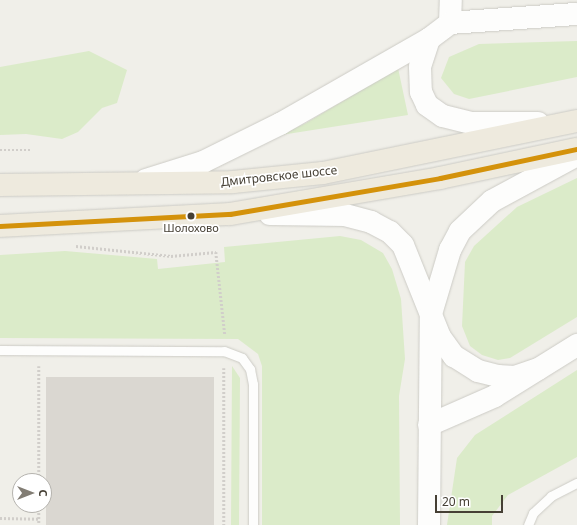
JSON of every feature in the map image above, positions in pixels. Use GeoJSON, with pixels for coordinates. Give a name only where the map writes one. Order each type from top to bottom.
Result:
{"type":"FeatureCollection","features":[{"type":"Feature","properties":{"kind":"highway","name":"Дмитровское шоссе"},"geometry":{"type":"LineString","coordinates":[[0,185],[233,182],[323,174],[577,121]]}},
{"type":"Feature","properties":{"kind":"highway"},"geometry":{"type":"LineString","coordinates":[[0,226],[230,214],[440,178],[577,149]]}},
{"type":"Feature","properties":{"kind":"street"},"geometry":{"type":"LineString","coordinates":[[450,23],[451,0]]}},
{"type":"Feature","properties":{"kind":"street"},"geometry":{"type":"LineString","coordinates":[[69,185],[149,180],[203,162],[280,124],[429,39],[450,23],[577,14]]}},
{"type":"Feature","properties":{"kind":"street"},"geometry":{"type":"LineString","coordinates":[[429,39],[420,67],[421,92],[427,105],[443,116],[480,123],[577,121]]}},
{"type":"Feature","properties":{"kind":"street"},"geometry":{"type":"LineString","coordinates":[[429,525],[431,314],[450,250],[474,215],[524,182],[577,155]]}},
{"type":"Feature","properties":{"kind":"street"},"geometry":{"type":"LineString","coordinates":[[230,214],[345,214],[371,222],[403,245],[440,337],[454,356],[478,371],[515,376],[538,370]]}},
{"type":"Feature","properties":{"kind":"street"},"geometry":{"type":"LineString","coordinates":[[429,425],[462,414],[538,370],[577,345]]}},
{"type":"Feature","properties":{"kind":"lane"},"geometry":{"type":"LineString","coordinates":[[0,350],[224,351],[242,358],[250,369],[253,384],[253,525]]}},
{"type":"Feature","properties":{"kind":"lane"},"geometry":{"type":"LineString","coordinates":[[528,525],[533,513],[551,496],[577,483]]}},
{"type":"Feature","properties":{"kind":"path"},"geometry":{"type":"LineString","coordinates":[[0,150],[30,150]]}},
{"type":"Feature","properties":{"kind":"path"},"geometry":{"type":"LineString","coordinates":[[69,246],[171,256],[216,252],[225,338]]}},
{"type":"Feature","properties":{"kind":"path"},"geometry":{"type":"LineString","coordinates":[[38,350],[39,473]]}},
{"type":"Feature","properties":{"kind":"path"},"geometry":{"type":"LineString","coordinates":[[224,365],[224,525]]}},
{"type":"Feature","properties":{"kind":"path"},"geometry":{"type":"LineString","coordinates":[[39,513],[39,525]]}},
{"type":"Feature","properties":{"kind":"path"},"geometry":{"type":"LineString","coordinates":[[0,518],[39,518]]}},
{"type":"Feature","properties":{"kind":"green space"},"geometry":{"type":"Polygon","coordinates":[[[577,41],[577,77],[469,99],[454,94],[441,78],[449,57],[479,44],[577,41]]]}},
{"type":"Feature","properties":{"kind":"green space"},"geometry":{"type":"Polygon","coordinates":[[[89,51],[127,70],[117,103],[102,108],[78,132],[62,139],[26,134],[0,135],[0,67],[89,51]]]}},
{"type":"Feature","properties":{"kind":"green space"},"geometry":{"type":"Polygon","coordinates":[[[398,68],[408,115],[281,135],[306,123],[398,68]]]}},
{"type":"Feature","properties":{"kind":"green space"},"geometry":{"type":"Polygon","coordinates":[[[577,178],[577,317],[510,358],[498,360],[482,355],[470,346],[462,326],[465,262],[474,246],[517,207],[577,178]]]}},
{"type":"Feature","properties":{"kind":"green space"},"geometry":{"type":"Polygon","coordinates":[[[340,236],[361,240],[383,253],[392,269],[401,299],[405,359],[399,396],[400,525],[262,525],[262,366],[258,354],[238,339],[0,338],[0,255],[65,251],[157,259],[158,269],[225,262],[224,247],[340,236]]]}},
{"type":"Feature","properties":{"kind":"green space"},"geometry":{"type":"Polygon","coordinates":[[[232,366],[240,378],[239,525],[231,525],[232,366]]]}},
{"type":"Feature","properties":{"kind":"green space"},"geometry":{"type":"Polygon","coordinates":[[[577,370],[577,457],[508,495],[492,516],[492,525],[447,525],[457,458],[475,435],[577,370]]]}},
{"type":"Feature","properties":{"kind":"building"},"geometry":{"type":"Polygon","coordinates":[[[46,377],[214,377],[214,525],[46,525],[46,513],[52,513],[52,473],[46,473],[46,377]]]}},
{"type":"Feature","properties":{"kind":"transit line"},"geometry":{"type":"LineString","coordinates":[[0,226],[230,214],[440,178],[577,149]]}},
{"type":"Feature","properties":{"kind":"place","name":"Шолохово"},"geometry":{"type":"Point","coordinates":[191,216]}}]}
